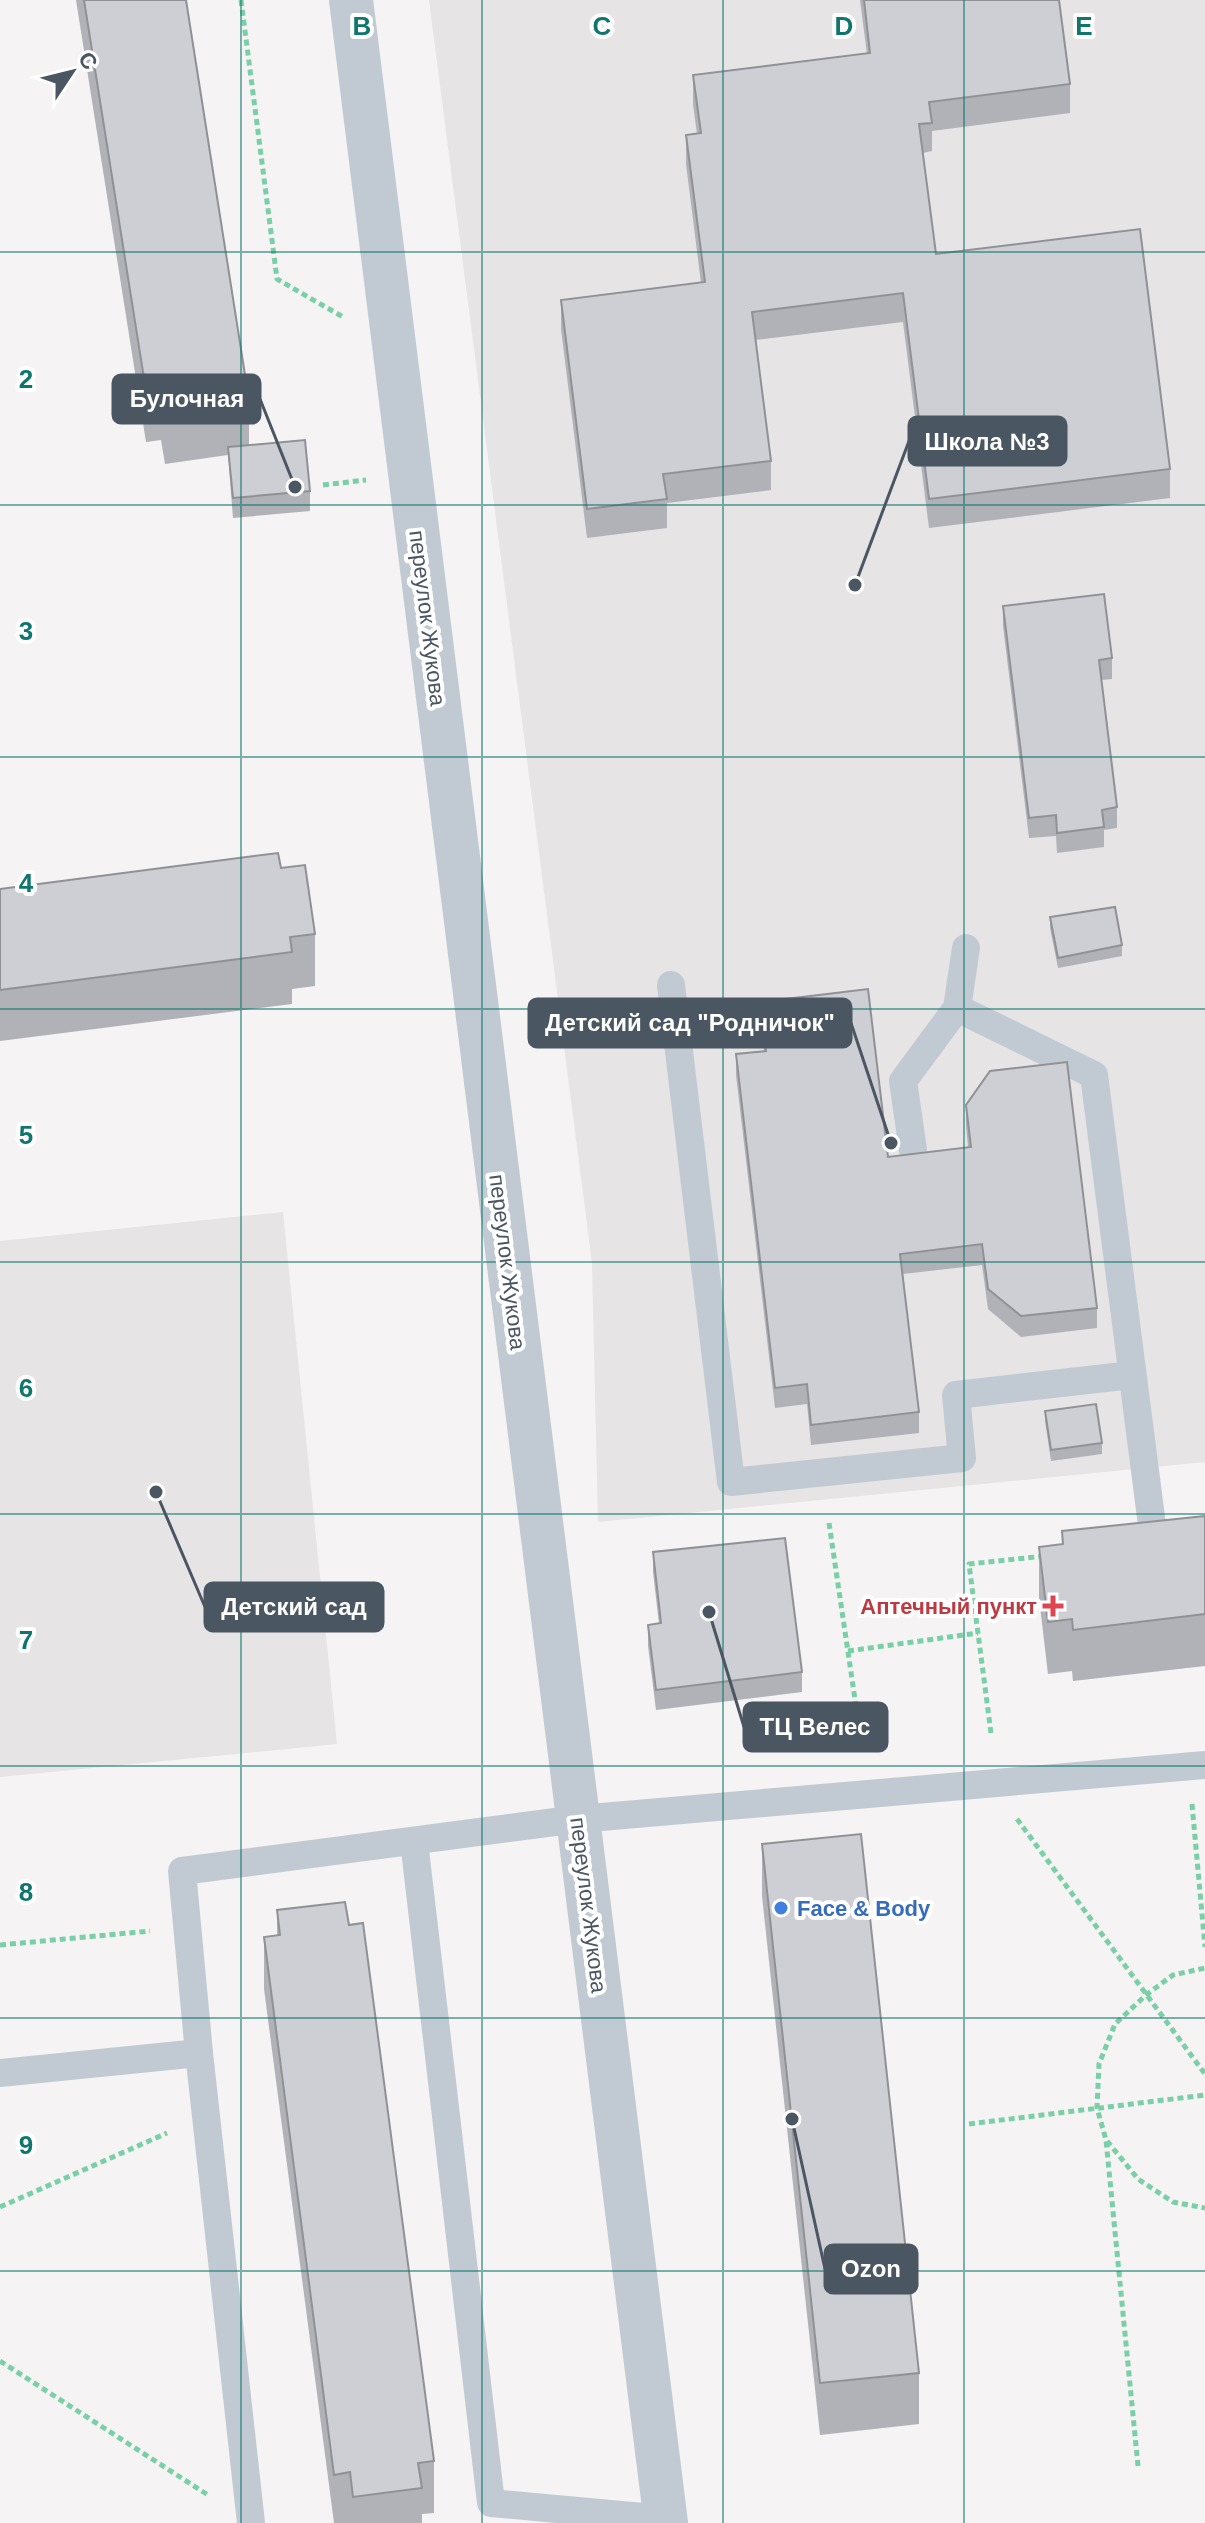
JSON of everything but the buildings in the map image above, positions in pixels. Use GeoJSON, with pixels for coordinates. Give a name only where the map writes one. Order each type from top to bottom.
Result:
{"type":"FeatureCollection","features":[{"type":"Feature","properties":{"kind":"street","name":"переулок Жукова"},"geometry":{"type":"LineString","coordinates":[[351,0],[666,2521]]}},
{"type":"Feature","properties":{"kind":"lane"},"geometry":{"type":"LineString","coordinates":[[913,1150],[903,1081],[957,1008],[966,948]]}},
{"type":"Feature","properties":{"kind":"lane"},"geometry":{"type":"LineString","coordinates":[[671,985],[731,1482],[962,1458],[956,1395],[1132,1375]]}},
{"type":"Feature","properties":{"kind":"lane"},"geometry":{"type":"LineString","coordinates":[[957,1008],[1094,1075],[1152,1525]]}},
{"type":"Feature","properties":{"kind":"lane"},"geometry":{"type":"LineString","coordinates":[[251,2523],[205,2116],[182,1871],[578,1819],[1196,1766]]}},
{"type":"Feature","properties":{"kind":"lane"},"geometry":{"type":"LineString","coordinates":[[414,1841],[491,2503],[666,2521]]}},
{"type":"Feature","properties":{"kind":"lane"},"geometry":{"type":"LineString","coordinates":[[0,2073],[199,2053]]}},
{"type":"Feature","properties":{"kind":"path"},"geometry":{"type":"LineString","coordinates":[[241,0],[277,279],[351,321]]}},
{"type":"Feature","properties":{"kind":"path"},"geometry":{"type":"LineString","coordinates":[[323,485],[370,480]]}},
{"type":"Feature","properties":{"kind":"path"},"geometry":{"type":"LineString","coordinates":[[829,1523],[862,1747]]}},
{"type":"Feature","properties":{"kind":"path"},"geometry":{"type":"LineString","coordinates":[[991,1733],[969,1564],[1048,1556]]}},
{"type":"Feature","properties":{"kind":"path"},"geometry":{"type":"LineString","coordinates":[[848,1651],[978,1633]]}},
{"type":"Feature","properties":{"kind":"path"},"geometry":{"type":"LineString","coordinates":[[1196,1766],[1205,1947]]}},
{"type":"Feature","properties":{"kind":"path"},"geometry":{"type":"LineString","coordinates":[[990,1783],[1205,2074]]}},
{"type":"Feature","properties":{"kind":"path"},"geometry":{"type":"LineString","coordinates":[[0,1945],[188,1928]]}},
{"type":"Feature","properties":{"kind":"path"},"geometry":{"type":"LineString","coordinates":[[1138,2466],[1106,2140],[1097,2108],[1099,2064],[1115,2024],[1146,1995],[1173,1975],[1205,1968]]}},
{"type":"Feature","properties":{"kind":"path"},"geometry":{"type":"LineString","coordinates":[[969,2124],[1205,2095]]}},
{"type":"Feature","properties":{"kind":"path"},"geometry":{"type":"LineString","coordinates":[[0,2207],[205,2116]]}},
{"type":"Feature","properties":{"kind":"path"},"geometry":{"type":"LineString","coordinates":[[1106,2140],[1138,2179],[1173,2202],[1205,2208]]}},
{"type":"Feature","properties":{"kind":"path"},"geometry":{"type":"LineString","coordinates":[[0,2361],[251,2523]]}},
{"type":"Feature","properties":{"kind":"shaded area"},"geometry":{"type":"Polygon","coordinates":[[[429,0],[1205,0],[1205,1462],[598,1522],[592,1263],[429,0]]]}},
{"type":"Feature","properties":{"kind":"shaded area"},"geometry":{"type":"Polygon","coordinates":[[[283,1212],[337,1744],[0,1777],[0,1241],[283,1212]]]}},
{"type":"Feature","properties":{"kind":"place","name":"Булочная"},"geometry":{"type":"Point","coordinates":[295,487]}},
{"type":"Feature","properties":{"kind":"place","name":"Школа №3"},"geometry":{"type":"Point","coordinates":[855,585]}},
{"type":"Feature","properties":{"kind":"place","name":"Детский сад \"Родничок\""},"geometry":{"type":"Point","coordinates":[891,1143]}},
{"type":"Feature","properties":{"kind":"place","name":"Детский сад"},"geometry":{"type":"Point","coordinates":[156,1492]}},
{"type":"Feature","properties":{"kind":"place","name":"Аптечный пункт"},"geometry":{"type":"Point","coordinates":[1053,1606]}},
{"type":"Feature","properties":{"kind":"place","name":"ТЦ Велес"},"geometry":{"type":"Point","coordinates":[709,1612]}},
{"type":"Feature","properties":{"kind":"place","name":"Face & Body"},"geometry":{"type":"Point","coordinates":[781,1908]}},
{"type":"Feature","properties":{"kind":"place","name":"Ozon"},"geometry":{"type":"Point","coordinates":[792,2119]}}]}
